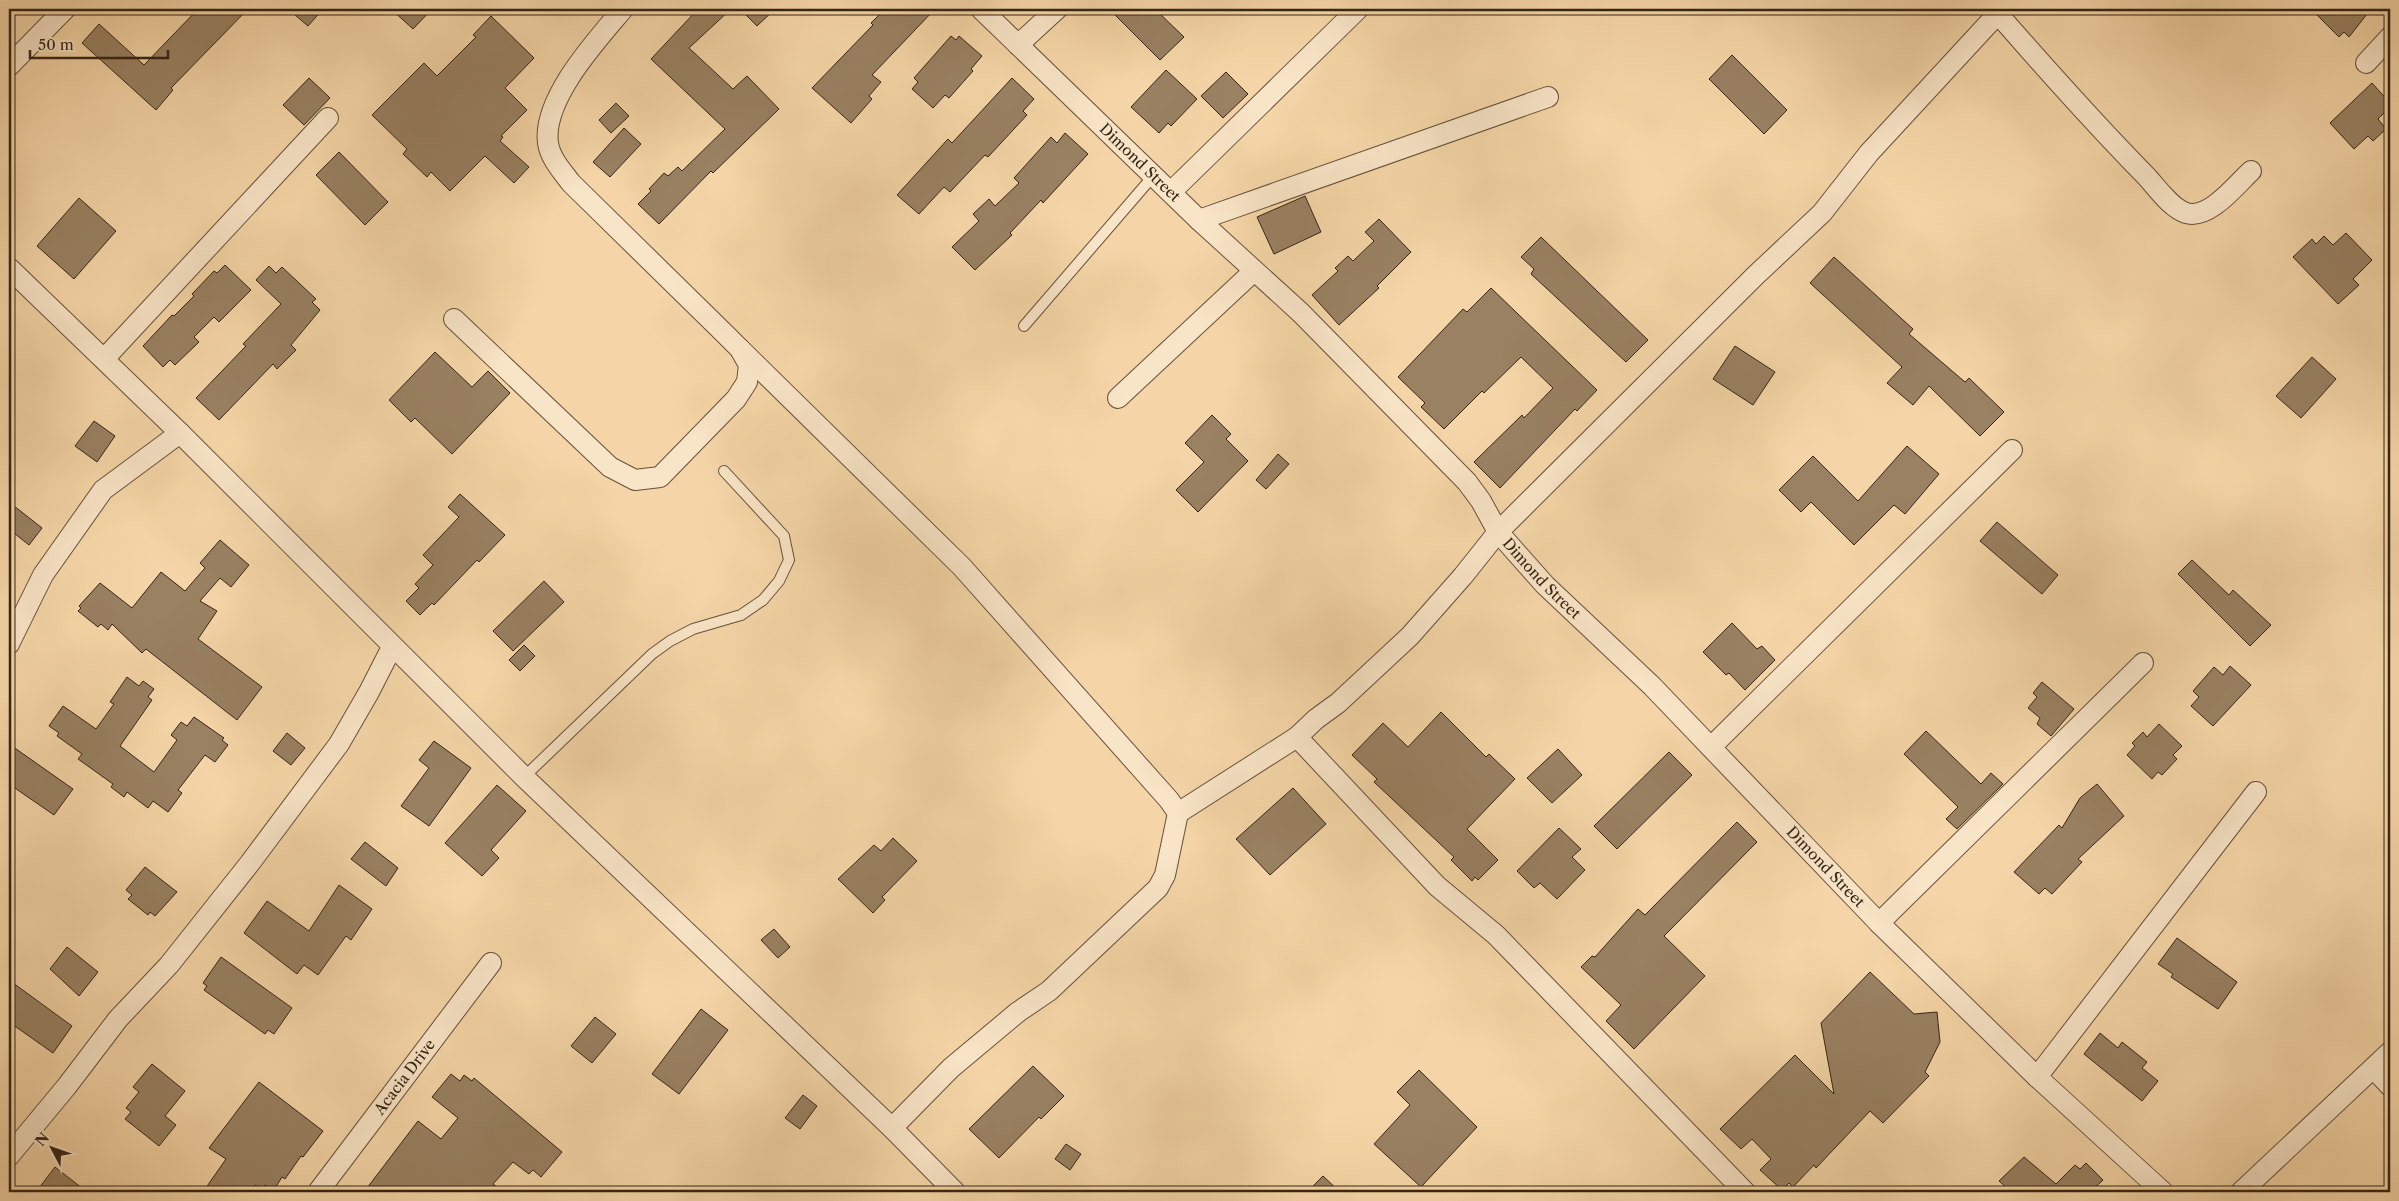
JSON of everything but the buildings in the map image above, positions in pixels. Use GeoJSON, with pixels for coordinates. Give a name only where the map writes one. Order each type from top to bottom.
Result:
{"type":"FeatureCollection","features":[{"type":"Feature","properties":{"kind":"street"},"geometry":{"type":"LineString","coordinates":[[9,66],[66,9]]}},
{"type":"Feature","properties":{"kind":"street"},"geometry":{"type":"LineString","coordinates":[[623,9],[582,58],[561,92],[550,119],[548,143],[556,164],[571,183],[962,567],[1169,800],[1178,813]]}},
{"type":"Feature","properties":{"kind":"street","name":"Dimond Street"},"geometry":{"type":"LineString","coordinates":[[981,9],[1172,191],[1199,220],[1301,313],[1467,482],[1481,501],[1498,532],[1545,585],[1624,658],[1712,746],[1879,923],[2037,1077],[2163,1192]]}},
{"type":"Feature","properties":{"kind":"street"},"geometry":{"type":"LineString","coordinates":[[1018,45],[1057,9]]}},
{"type":"Feature","properties":{"kind":"street"},"geometry":{"type":"LineString","coordinates":[[1172,191],[1358,9]]}},
{"type":"Feature","properties":{"kind":"street"},"geometry":{"type":"LineString","coordinates":[[892,1128],[951,1068],[1018,1012],[1049,991],[1158,888],[1165,875],[1178,813],[1297,737],[1316,719],[1338,703],[1410,636],[1463,576],[1498,532],[1756,275],[1802,234],[1822,213],[1869,153],[2000,11],[2108,138],[2172,203],[2186,213],[2200,213],[2216,205],[2250,171]]}},
{"type":"Feature","properties":{"kind":"street"},"geometry":{"type":"LineString","coordinates":[[2366,63],[2390,36]]}},
{"type":"Feature","properties":{"kind":"street"},"geometry":{"type":"LineString","coordinates":[[1199,220],[1548,97]]}},
{"type":"Feature","properties":{"kind":"street"},"geometry":{"type":"LineString","coordinates":[[104,359],[328,118]]}},
{"type":"Feature","properties":{"kind":"street"},"geometry":{"type":"LineString","coordinates":[[9,268],[180,433],[524,777],[892,1128],[955,1192]]}},
{"type":"Feature","properties":{"kind":"street"},"geometry":{"type":"LineString","coordinates":[[1118,398],[1254,270]]}},
{"type":"Feature","properties":{"kind":"street"},"geometry":{"type":"LineString","coordinates":[[454,319],[610,467],[635,480],[660,477],[736,399],[747,382],[749,365],[740,349]]}},
{"type":"Feature","properties":{"kind":"street"},"geometry":{"type":"LineString","coordinates":[[9,644],[43,575],[104,490],[180,433]]}},
{"type":"Feature","properties":{"kind":"street"},"geometry":{"type":"LineString","coordinates":[[1712,746],[2012,450]]}},
{"type":"Feature","properties":{"kind":"street"},"geometry":{"type":"LineString","coordinates":[[9,1156],[67,1086],[118,1019],[170,965],[250,863],[339,744],[370,692],[392,647]]}},
{"type":"Feature","properties":{"kind":"street"},"geometry":{"type":"LineString","coordinates":[[1879,923],[2143,663]]}},
{"type":"Feature","properties":{"kind":"street"},"geometry":{"type":"LineString","coordinates":[[1297,737],[1437,886],[1496,935],[1745,1192]]}},
{"type":"Feature","properties":{"kind":"street"},"geometry":{"type":"LineString","coordinates":[[2037,1077],[2256,792]]}},
{"type":"Feature","properties":{"kind":"street","name":"Acacia Drive"},"geometry":{"type":"LineString","coordinates":[[318,1192],[491,963]]}},
{"type":"Feature","properties":{"kind":"street"},"geometry":{"type":"LineString","coordinates":[[2242,1192],[2374,1070],[2390,1052]]}},
{"type":"Feature","properties":{"kind":"street"},"geometry":{"type":"LineString","coordinates":[[2374,1070],[2390,1086]]}},
{"type":"Feature","properties":{"kind":"lane"},"geometry":{"type":"LineString","coordinates":[[1024,326],[1154,175]]}},
{"type":"Feature","properties":{"kind":"lane"},"geometry":{"type":"LineString","coordinates":[[524,777],[652,654],[692,629],[741,615],[763,600],[779,581],[789,560],[784,536],[724,471]]}}]}
